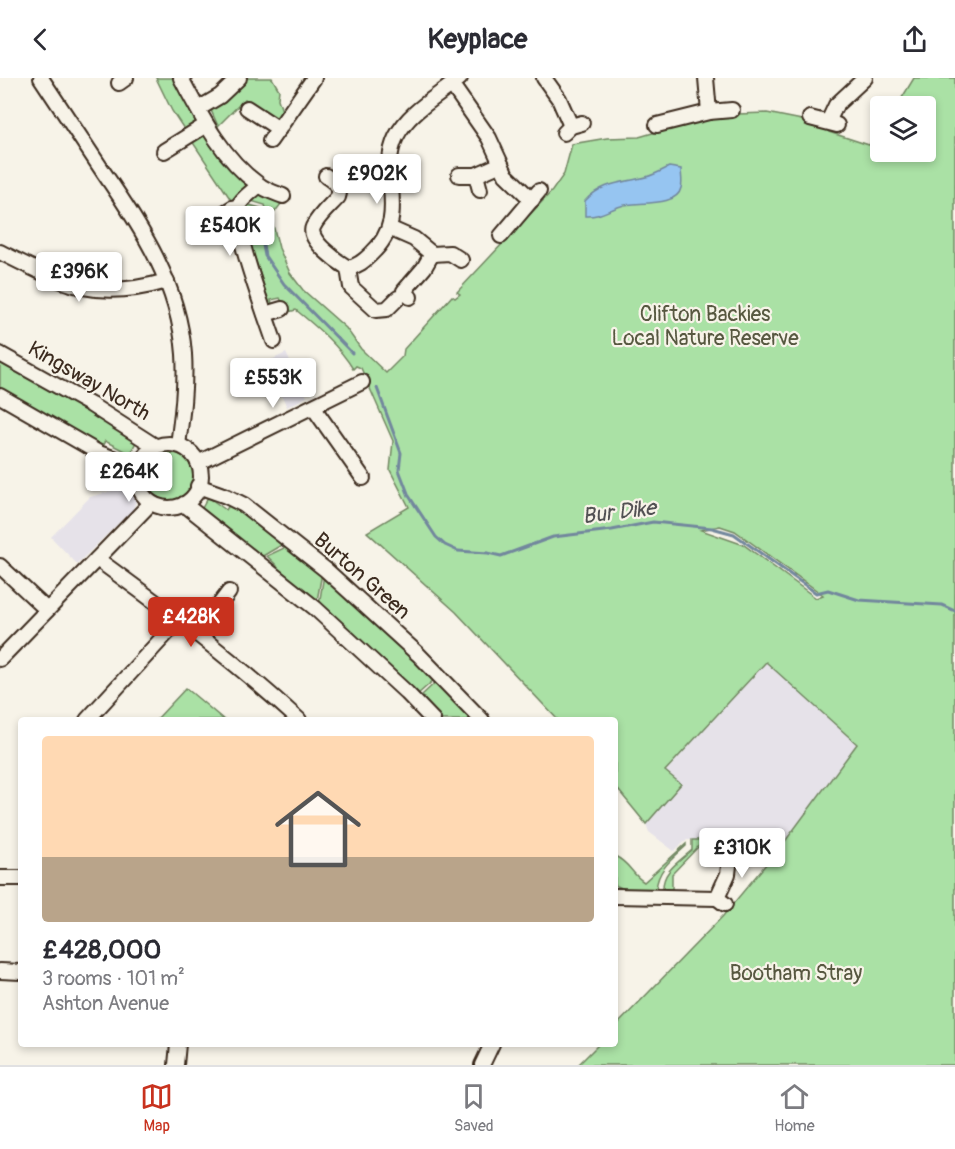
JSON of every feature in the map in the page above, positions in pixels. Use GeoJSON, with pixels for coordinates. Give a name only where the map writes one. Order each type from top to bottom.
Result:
{"type":"FeatureCollection","features":[{"type":"Feature","properties":{"kind":"street"},"geometry":{"type":"LineString","coordinates":[[41,78],[147,237],[167,281],[178,316],[184,353],[184,390],[178,445]]}},
{"type":"Feature","properties":{"kind":"street"},"geometry":{"type":"LineString","coordinates":[[181,78],[206,125],[231,157],[259,185],[283,196]]}},
{"type":"Feature","properties":{"kind":"street"},"geometry":{"type":"LineString","coordinates":[[198,109],[220,96],[239,78]]}},
{"type":"Feature","properties":{"kind":"street"},"geometry":{"type":"LineString","coordinates":[[270,141],[314,78]]}},
{"type":"Feature","properties":{"kind":"street"},"geometry":{"type":"LineString","coordinates":[[544,78],[559,99],[572,127]]}},
{"type":"Feature","properties":{"kind":"street"},"geometry":{"type":"LineString","coordinates":[[706,78],[709,112]]}},
{"type":"Feature","properties":{"kind":"street"},"geometry":{"type":"LineString","coordinates":[[810,118],[832,123],[836,105],[865,78]]}},
{"type":"Feature","properties":{"kind":"street"},"geometry":{"type":"LineString","coordinates":[[348,268],[362,262],[376,250],[384,240],[389,228],[393,204],[392,154],[395,140],[414,113],[456,81],[512,183],[535,196],[501,236]]}},
{"type":"Feature","properties":{"kind":"street"},"geometry":{"type":"LineString","coordinates":[[247,108],[279,129]]}},
{"type":"Feature","properties":{"kind":"street"},"geometry":{"type":"LineString","coordinates":[[657,125],[709,112],[732,110]]}},
{"type":"Feature","properties":{"kind":"street"},"geometry":{"type":"LineString","coordinates":[[164,152],[206,125]]}},
{"type":"Feature","properties":{"kind":"street"},"geometry":{"type":"LineString","coordinates":[[459,175],[476,175],[501,164]]}},
{"type":"Feature","properties":{"kind":"street"},"geometry":{"type":"LineString","coordinates":[[476,175],[480,190]]}},
{"type":"Feature","properties":{"kind":"street"},"geometry":{"type":"LineString","coordinates":[[326,176],[339,188],[338,197],[313,227],[312,234],[315,241],[348,268]]}},
{"type":"Feature","properties":{"kind":"street"},"geometry":{"type":"LineString","coordinates":[[209,223],[232,208],[238,207],[259,185]]}},
{"type":"Feature","properties":{"kind":"street"},"geometry":{"type":"LineString","coordinates":[[238,207],[238,222],[246,257],[274,341]]}},
{"type":"Feature","properties":{"kind":"street"},"geometry":{"type":"LineString","coordinates":[[330,207],[341,216]]}},
{"type":"Feature","properties":{"kind":"street"},"geometry":{"type":"LineString","coordinates":[[389,228],[414,239],[432,254],[450,253],[461,260]]}},
{"type":"Feature","properties":{"kind":"street"},"geometry":{"type":"LineString","coordinates":[[0,252],[53,279],[99,291],[125,290],[167,281]]}},
{"type":"Feature","properties":{"kind":"street"},"geometry":{"type":"LineString","coordinates":[[348,268],[348,280],[351,287],[376,310],[387,309],[404,297],[404,291],[432,254]]}},
{"type":"Feature","properties":{"kind":"street"},"geometry":{"type":"LineString","coordinates":[[265,314],[282,309]]}},
{"type":"Feature","properties":{"kind":"street","name":"Kingsway North"},"geometry":{"type":"LineString","coordinates":[[0,354],[91,405],[155,446]]}},
{"type":"Feature","properties":{"kind":"street"},"geometry":{"type":"LineString","coordinates":[[198,463],[362,381]]}},
{"type":"Feature","properties":{"kind":"street"},"geometry":{"type":"LineString","coordinates":[[0,396],[99,453],[138,467]]}},
{"type":"Feature","properties":{"kind":"street"},"geometry":{"type":"LineString","coordinates":[[313,407],[363,478]]}},
{"type":"Feature","properties":{"kind":"street"},"geometry":{"type":"LineString","coordinates":[[178,445],[188,450],[198,463],[201,473],[198,486],[193,496],[184,504],[170,508],[151,503],[141,492],[137,481],[138,467],[146,453],[155,446],[178,445]]}},
{"type":"Feature","properties":{"kind":"street","name":"Burton Green"},"geometry":{"type":"LineString","coordinates":[[198,486],[244,505],[326,570],[418,654],[479,717]]}},
{"type":"Feature","properties":{"kind":"street"},"geometry":{"type":"LineString","coordinates":[[0,660],[151,503]]}},
{"type":"Feature","properties":{"kind":"street"},"geometry":{"type":"LineString","coordinates":[[184,504],[315,608],[430,717]]}},
{"type":"Feature","properties":{"kind":"street"},"geometry":{"type":"LineString","coordinates":[[97,559],[236,663],[296,717]]}},
{"type":"Feature","properties":{"kind":"street"},"geometry":{"type":"LineString","coordinates":[[0,566],[47,610]]}},
{"type":"Feature","properties":{"kind":"street"},"geometry":{"type":"LineString","coordinates":[[198,633],[228,600]]}},
{"type":"Feature","properties":{"kind":"street"},"geometry":{"type":"LineString","coordinates":[[90,717],[179,620]]}},
{"type":"Feature","properties":{"kind":"street"},"geometry":{"type":"LineString","coordinates":[[618,896],[721,901],[728,874],[730,850]]}},
{"type":"Feature","properties":{"kind":"street"},"geometry":{"type":"LineString","coordinates":[[0,878],[18,878]]}},
{"type":"Feature","properties":{"kind":"street"},"geometry":{"type":"LineString","coordinates":[[0,971],[18,972]]}},
{"type":"Feature","properties":{"kind":"street"},"geometry":{"type":"LineString","coordinates":[[176,1065],[178,1047]]}},
{"type":"Feature","properties":{"kind":"street"},"geometry":{"type":"LineString","coordinates":[[482,1065],[491,1047]]}},
{"type":"Feature","properties":{"kind":"shaded area"},"geometry":{"type":"Polygon","coordinates":[[[286,353],[307,397],[287,407],[270,369],[249,379],[246,372],[286,353]]]}},
{"type":"Feature","properties":{"kind":"shaded area"},"geometry":{"type":"Polygon","coordinates":[[[130,486],[136,501],[133,509],[77,564],[51,537],[90,497],[130,486]]]}},
{"type":"Feature","properties":{"kind":"shaded area"},"geometry":{"type":"Polygon","coordinates":[[[766,662],[857,744],[786,840],[687,840],[674,851],[649,832],[646,824],[681,784],[665,772],[766,662]]]}},
{"type":"Feature","properties":{"kind":"green space"},"geometry":{"type":"Polygon","coordinates":[[[156,78],[176,78],[205,135],[248,181],[249,186],[233,203],[172,111],[156,78]]]}},
{"type":"Feature","properties":{"kind":"green space"},"geometry":{"type":"Polygon","coordinates":[[[244,78],[272,78],[279,90],[278,99],[282,111],[275,119],[245,99],[218,126],[210,108],[244,78]]]}},
{"type":"Feature","properties":{"kind":"green space"},"geometry":{"type":"Polygon","coordinates":[[[914,78],[955,78],[955,1065],[578,1065],[596,1047],[618,1047],[618,1024],[723,916],[786,840],[857,744],[766,662],[665,771],[681,784],[646,824],[618,790],[618,717],[555,717],[456,612],[367,532],[409,507],[390,470],[393,441],[361,368],[356,366],[353,369],[327,337],[296,310],[288,312],[286,303],[283,304],[280,298],[271,300],[273,307],[270,307],[267,295],[262,293],[264,286],[255,258],[251,257],[243,229],[247,226],[245,216],[242,214],[246,204],[260,208],[265,218],[269,217],[265,205],[251,201],[260,192],[284,200],[271,217],[279,248],[290,273],[303,290],[346,328],[361,349],[386,373],[403,356],[404,349],[452,296],[455,298],[460,294],[457,292],[552,191],[564,174],[572,144],[607,138],[639,137],[687,123],[737,114],[767,113],[807,121],[824,127],[829,132],[869,145],[870,162],[936,162],[936,96],[903,96],[914,78]],[[720,526],[701,530],[744,545],[816,598],[823,595],[735,531],[720,526]]]}},
{"type":"Feature","properties":{"kind":"green space"},"geometry":{"type":"Polygon","coordinates":[[[0,357],[138,438],[130,454],[105,441],[101,449],[0,392],[0,357]]]}},
{"type":"Feature","properties":{"kind":"green space"},"geometry":{"type":"Polygon","coordinates":[[[164,452],[174,452],[186,459],[193,471],[193,481],[186,493],[174,500],[164,500],[149,489],[145,481],[145,471],[156,456],[164,452]]]}},
{"type":"Feature","properties":{"kind":"green space"},"geometry":{"type":"Polygon","coordinates":[[[208,497],[226,510],[231,502],[285,543],[261,557],[200,512],[208,497]]]}},
{"type":"Feature","properties":{"kind":"green space"},"geometry":{"type":"Polygon","coordinates":[[[286,547],[322,573],[317,601],[276,569],[277,566],[267,556],[286,547]]]}},
{"type":"Feature","properties":{"kind":"green space"},"geometry":{"type":"Polygon","coordinates":[[[324,575],[436,678],[417,695],[319,605],[324,575]]]}},
{"type":"Feature","properties":{"kind":"green space"},"geometry":{"type":"Polygon","coordinates":[[[438,680],[473,717],[438,717],[422,699],[424,697],[422,695],[438,680]]]}},
{"type":"Feature","properties":{"kind":"green space"},"geometry":{"type":"Polygon","coordinates":[[[186,688],[220,717],[159,717],[186,688]]]}},
{"type":"Feature","properties":{"kind":"green space"},"geometry":{"type":"Polygon","coordinates":[[[692,840],[701,840],[700,845],[672,874],[672,890],[663,889],[665,877],[677,862],[692,850],[692,840]]]}},
{"type":"Feature","properties":{"kind":"green space"},"geometry":{"type":"Polygon","coordinates":[[[686,844],[663,870],[656,889],[624,889],[618,886],[618,858],[644,882],[686,844]]]}},
{"type":"Feature","properties":{"kind":"water"},"geometry":{"type":"Polygon","coordinates":[[[669,167],[681,169],[681,188],[672,199],[621,206],[599,214],[585,216],[585,201],[598,190],[613,184],[649,176],[669,167]]]}},
{"type":"Feature","properties":{"kind":"waterway","name":"Bur Dike"},"geometry":{"type":"LineString","coordinates":[[259,223],[265,256],[284,284],[352,353]]}},
{"type":"Feature","properties":{"kind":"waterway","name":"Bur Dike"},"geometry":{"type":"LineString","coordinates":[[377,388],[401,453],[399,470],[409,496],[436,537],[445,545],[458,551],[501,556],[553,537],[612,530],[653,522],[712,528],[734,534],[816,593],[828,590],[859,600],[942,605],[955,611]]}},
{"type":"Feature","properties":{"kind":"park label","name":"Clifton Backies Local Nature Reserve"},"geometry":{"type":"Point","coordinates":[705,326]}},
{"type":"Feature","properties":{"kind":"park label","name":"Bootham Stray"},"geometry":{"type":"Point","coordinates":[796,973]}}]}
